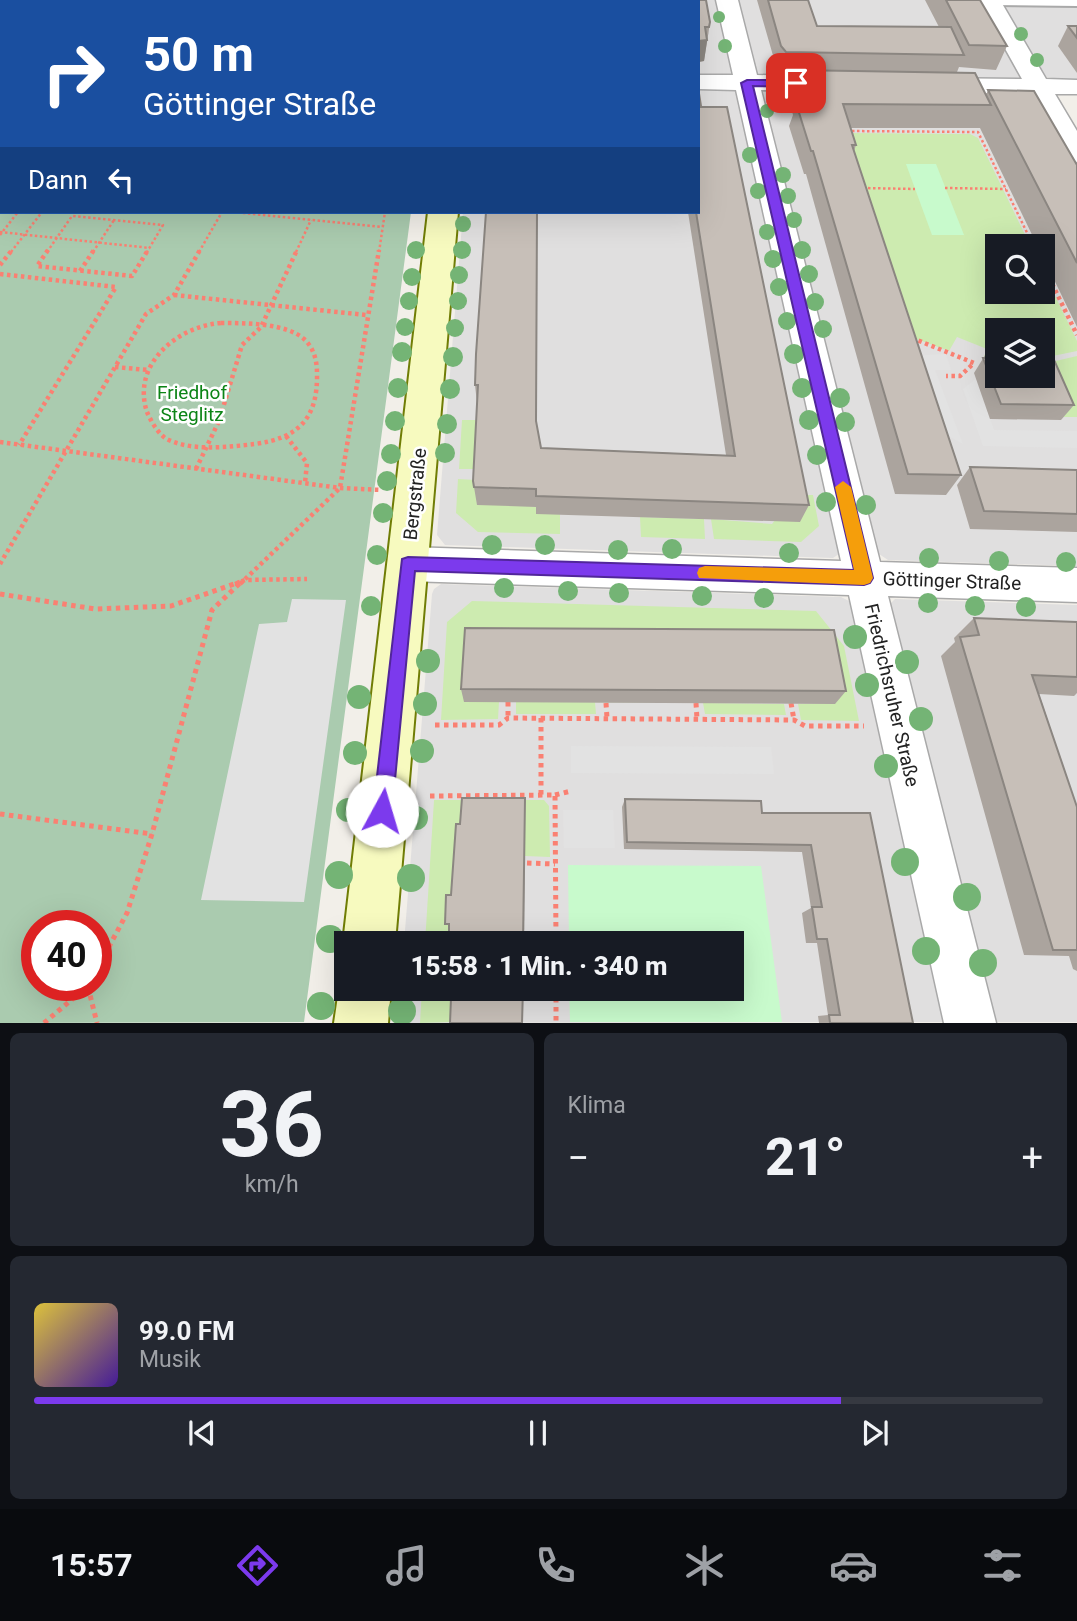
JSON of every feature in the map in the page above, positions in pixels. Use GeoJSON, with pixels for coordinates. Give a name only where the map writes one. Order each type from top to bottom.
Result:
{"type":"FeatureCollection","features":[{"type":"Feature","properties":{"kind":"street","name":"Friedrichsruher Straße"},"geometry":{"type":"LineString","coordinates":[[727,0],[970,1023]]}},
{"type":"Feature","properties":{"kind":"street"},"geometry":{"type":"LineString","coordinates":[[989,1],[1077,154]]}},
{"type":"Feature","properties":{"kind":"street"},"geometry":{"type":"LineString","coordinates":[[700,82],[865,84]]}},
{"type":"Feature","properties":{"kind":"street"},"geometry":{"type":"LineString","coordinates":[[907,85],[1077,87]]}},
{"type":"Feature","properties":{"kind":"street","name":"Bergstraße"},"geometry":{"type":"LineString","coordinates":[[370,931],[443,214]]}},
{"type":"Feature","properties":{"kind":"street","name":"Göttinger Straße"},"geometry":{"type":"LineString","coordinates":[[408,564],[1077,585]]}},
{"type":"Feature","properties":{"kind":"street"},"geometry":{"type":"LineString","coordinates":[[361,1023],[364,1001]]}},
{"type":"Feature","properties":{"kind":"lane"},"geometry":{"type":"LineString","coordinates":[[989,1],[1077,3]]}},
{"type":"Feature","properties":{"kind":"path"},"geometry":{"type":"LineString","coordinates":[[842,131],[978,132],[1028,234]]}},
{"type":"Feature","properties":{"kind":"path"},"geometry":{"type":"LineString","coordinates":[[854,188],[915,189]]}},
{"type":"Feature","properties":{"kind":"path"},"geometry":{"type":"LineString","coordinates":[[946,188],[1006,189]]}},
{"type":"Feature","properties":{"kind":"path"},"geometry":{"type":"LineString","coordinates":[[1,233],[16,214]]}},
{"type":"Feature","properties":{"kind":"path"},"geometry":{"type":"LineString","coordinates":[[0,265],[41,214]]}},
{"type":"Feature","properties":{"kind":"path"},"geometry":{"type":"LineString","coordinates":[[0,564],[146,313],[174,295],[221,214]]}},
{"type":"Feature","properties":{"kind":"path"},"geometry":{"type":"LineString","coordinates":[[252,214],[382,227]]}},
{"type":"Feature","properties":{"kind":"path"},"geometry":{"type":"LineString","coordinates":[[112,941],[127,913],[152,834],[212,610],[340,488],[366,315],[385,214]]}},
{"type":"Feature","properties":{"kind":"path"},"geometry":{"type":"LineString","coordinates":[[72,216],[114,220],[163,225],[132,276],[37,266],[72,216]]}},
{"type":"Feature","properties":{"kind":"path"},"geometry":{"type":"LineString","coordinates":[[80,271],[114,220]]}},
{"type":"Feature","properties":{"kind":"path"},"geometry":{"type":"LineString","coordinates":[[196,469],[205,445],[219,421],[242,345],[261,327],[311,220]]}},
{"type":"Feature","properties":{"kind":"path"},"geometry":{"type":"LineString","coordinates":[[1,233],[150,248]]}},
{"type":"Feature","properties":{"kind":"path"},"geometry":{"type":"LineString","coordinates":[[0,274],[116,287],[19,445]]}},
{"type":"Feature","properties":{"kind":"path"},"geometry":{"type":"LineString","coordinates":[[1055,290],[1077,335]]}},
{"type":"Feature","properties":{"kind":"path"},"geometry":{"type":"LineString","coordinates":[[174,295],[366,315]]}},
{"type":"Feature","properties":{"kind":"path"},"geometry":{"type":"LineString","coordinates":[[222,323],[261,327],[289,330],[309,343],[318,364],[317,396],[304,425],[271,443],[252,446],[189,445],[166,438],[152,424],[144,402],[148,370],[159,352],[180,335],[199,327],[222,323]]}},
{"type":"Feature","properties":{"kind":"path"},"geometry":{"type":"LineString","coordinates":[[901,334],[974,363],[960,376],[946,376]]}},
{"type":"Feature","properties":{"kind":"path"},"geometry":{"type":"LineString","coordinates":[[115,367],[148,370]]}},
{"type":"Feature","properties":{"kind":"path"},"geometry":{"type":"LineString","coordinates":[[286,436],[307,463],[305,483]]}},
{"type":"Feature","properties":{"kind":"path"},"geometry":{"type":"LineString","coordinates":[[0,442],[340,488],[381,489]]}},
{"type":"Feature","properties":{"kind":"path"},"geometry":{"type":"LineString","coordinates":[[0,594],[95,609],[171,606],[245,580],[307,579]]}},
{"type":"Feature","properties":{"kind":"path"},"geometry":{"type":"LineString","coordinates":[[508,702],[508,718]]}},
{"type":"Feature","properties":{"kind":"path"},"geometry":{"type":"LineString","coordinates":[[606,703],[607,718]]}},
{"type":"Feature","properties":{"kind":"path"},"geometry":{"type":"LineString","coordinates":[[696,703],[698,719]]}},
{"type":"Feature","properties":{"kind":"path"},"geometry":{"type":"LineString","coordinates":[[791,704],[794,720]]}},
{"type":"Feature","properties":{"kind":"path"},"geometry":{"type":"LineString","coordinates":[[435,725],[499,726],[508,718],[607,718],[794,720],[805,726],[868,726]]}},
{"type":"Feature","properties":{"kind":"path"},"geometry":{"type":"LineString","coordinates":[[541,718],[541,795]]}},
{"type":"Feature","properties":{"kind":"path"},"geometry":{"type":"LineString","coordinates":[[430,796],[555,795],[571,791]]}},
{"type":"Feature","properties":{"kind":"path"},"geometry":{"type":"LineString","coordinates":[[555,795],[556,931]]}},
{"type":"Feature","properties":{"kind":"path"},"geometry":{"type":"LineString","coordinates":[[0,814],[152,834]]}},
{"type":"Feature","properties":{"kind":"path"},"geometry":{"type":"LineString","coordinates":[[527,863],[555,864]]}},
{"type":"Feature","properties":{"kind":"path"},"geometry":{"type":"LineString","coordinates":[[44,1023],[70,1001]]}},
{"type":"Feature","properties":{"kind":"path"},"geometry":{"type":"LineString","coordinates":[[92,1001],[97,1023]]}},
{"type":"Feature","properties":{"kind":"path"},"geometry":{"type":"LineString","coordinates":[[556,1001],[556,1023]]}},
{"type":"Feature","properties":{"kind":"shaded area"},"geometry":{"type":"Polygon","coordinates":[[[700,0],[717,0],[733,74],[700,76],[700,0]]]}},
{"type":"Feature","properties":{"kind":"shaded area"},"geometry":{"type":"Polygon","coordinates":[[[736,0],[979,0],[1021,78],[760,77],[756,74],[736,0]]]}},
{"type":"Feature","properties":{"kind":"shaded area"},"geometry":{"type":"Polygon","coordinates":[[[998,0],[1077,0],[1077,81],[1044,77],[998,0]]]}},
{"type":"Feature","properties":{"kind":"shaded area"},"geometry":{"type":"Polygon","coordinates":[[[700,88],[734,89],[738,92],[839,554],[833,558],[445,545],[437,535],[463,214],[700,214],[700,88]]]}},
{"type":"Feature","properties":{"kind":"shaded area"},"geometry":{"type":"Polygon","coordinates":[[[765,89],[1023,92],[1077,174],[1077,566],[888,560],[876,552],[760,92],[765,89]]]}},
{"type":"Feature","properties":{"kind":"shaded area"},"geometry":{"type":"Polygon","coordinates":[[[946,354],[951,370],[935,370],[963,444],[936,429],[914,362],[925,355],[946,354]]]}},
{"type":"Feature","properties":{"kind":"shaded area"},"geometry":{"type":"Polygon","coordinates":[[[976,379],[994,430],[1077,431],[1077,448],[983,446],[963,389],[976,379]]]}},
{"type":"Feature","properties":{"kind":"shaded area"},"geometry":{"type":"Polygon","coordinates":[[[441,584],[841,597],[851,602],[948,1022],[398,1023],[400,1001],[744,1001],[744,931],[405,931],[434,589],[441,584]]]}},
{"type":"Feature","properties":{"kind":"shaded area"},"geometry":{"type":"Polygon","coordinates":[[[292,599],[346,600],[304,902],[201,900],[259,624],[287,622],[292,599]]]}},
{"type":"Feature","properties":{"kind":"shaded area"},"geometry":{"type":"Polygon","coordinates":[[[895,599],[1077,605],[1077,1022],[992,1022],[890,604],[895,599]]]}},
{"type":"Feature","properties":{"kind":"shaded area"},"geometry":{"type":"Polygon","coordinates":[[[571,746],[771,747],[774,774],[571,773],[571,746]]]}},
{"type":"Feature","properties":{"kind":"shaded area"},"geometry":{"type":"Polygon","coordinates":[[[563,810],[613,810],[615,848],[564,848],[563,810]]]}},
{"type":"Feature","properties":{"kind":"green space"},"geometry":{"type":"Polygon","coordinates":[[[846,133],[970,134],[978,138],[1025,234],[985,234],[985,304],[1055,304],[1055,296],[1077,341],[1077,351],[1055,356],[1055,318],[985,318],[985,348],[957,337],[949,351],[903,334],[846,133]]]}},
{"type":"Feature","properties":{"kind":"green space"},"geometry":{"type":"Polygon","coordinates":[[[906,164],[936,164],[964,235],[932,235],[906,164]]]}},
{"type":"Feature","properties":{"kind":"green space","name":"Friedhof Steglitz"},"geometry":{"type":"Polygon","coordinates":[[[0,214],[411,214],[304,1022],[0,1023],[0,214]]]}},
{"type":"Feature","properties":{"kind":"green space"},"geometry":{"type":"Polygon","coordinates":[[[1077,356],[1077,417],[1060,417],[1051,388],[1055,388],[1055,361],[1077,356]]]}},
{"type":"Feature","properties":{"kind":"green space"},"geometry":{"type":"Polygon","coordinates":[[[462,420],[484,420],[477,469],[459,469],[462,420]]]}},
{"type":"Feature","properties":{"kind":"green space"},"geometry":{"type":"Polygon","coordinates":[[[458,479],[476,480],[477,505],[489,505],[490,499],[560,514],[560,534],[478,532],[456,513],[458,479]]]}},
{"type":"Feature","properties":{"kind":"green space"},"geometry":{"type":"Polygon","coordinates":[[[795,495],[813,495],[819,526],[801,542],[714,539],[711,519],[772,524],[795,495]]]}},
{"type":"Feature","properties":{"kind":"green space"},"geometry":{"type":"Polygon","coordinates":[[[640,517],[704,519],[705,539],[641,537],[640,517]]]}},
{"type":"Feature","properties":{"kind":"green space"},"geometry":{"type":"Polygon","coordinates":[[[472,601],[816,611],[844,646],[859,721],[801,720],[798,704],[835,703],[499,702],[498,719],[441,720],[447,622],[472,601]]]}},
{"type":"Feature","properties":{"kind":"green space"},"geometry":{"type":"Polygon","coordinates":[[[516,702],[595,702],[596,714],[516,714],[516,702]]]}},
{"type":"Feature","properties":{"kind":"green space"},"geometry":{"type":"Polygon","coordinates":[[[703,703],[784,704],[786,715],[705,714],[703,703]]]}},
{"type":"Feature","properties":{"kind":"green space"},"geometry":{"type":"Polygon","coordinates":[[[434,800],[544,800],[549,806],[550,857],[525,856],[467,931],[426,931],[434,800]]]}},
{"type":"Feature","properties":{"kind":"green space"},"geometry":{"type":"Polygon","coordinates":[[[568,865],[761,866],[782,1022],[570,1022],[569,1001],[744,1001],[744,931],[569,931],[568,865]]]}},
{"type":"Feature","properties":{"kind":"green space"},"geometry":{"type":"Polygon","coordinates":[[[421,1001],[455,1001],[454,1022],[420,1023],[421,1001]]]}},
{"type":"Feature","properties":{"kind":"building"},"geometry":{"type":"Polygon","coordinates":[[[700,0],[706,0],[710,22],[709,27],[705,27],[707,40],[700,41],[700,0]]]}},
{"type":"Feature","properties":{"kind":"building"},"geometry":{"type":"Polygon","coordinates":[[[768,0],[808,0],[817,26],[951,27],[964,55],[786,52],[781,46],[768,0]]]}},
{"type":"Feature","properties":{"kind":"building"},"geometry":{"type":"Polygon","coordinates":[[[946,0],[980,0],[1007,46],[969,45],[946,0]]]}},
{"type":"Feature","properties":{"kind":"building"},"geometry":{"type":"Polygon","coordinates":[[[1068,26],[1077,26],[1077,38],[1068,26]]]}},
{"type":"Feature","properties":{"kind":"building"},"geometry":{"type":"Polygon","coordinates":[[[793,70],[975,73],[991,105],[843,104],[856,145],[852,145],[961,475],[908,474],[813,151],[796,103],[802,103],[793,70]]]}},
{"type":"Feature","properties":{"kind":"building"},"geometry":{"type":"Polygon","coordinates":[[[988,90],[1034,91],[1077,165],[1077,263],[988,90]]]}},
{"type":"Feature","properties":{"kind":"building"},"geometry":{"type":"Polygon","coordinates":[[[700,107],[727,107],[809,505],[536,496],[536,489],[474,487],[473,481],[478,385],[475,385],[476,354],[486,214],[537,214],[536,421],[541,448],[735,456],[696,214],[700,214],[700,107]]]}},
{"type":"Feature","properties":{"kind":"building"},"geometry":{"type":"Polygon","coordinates":[[[1055,362],[1074,405],[1001,404],[995,388],[1055,388],[1055,362]]]}},
{"type":"Feature","properties":{"kind":"building"},"geometry":{"type":"Polygon","coordinates":[[[970,467],[1077,470],[1077,514],[984,511],[970,467]]]}},
{"type":"Feature","properties":{"kind":"building"},"geometry":{"type":"Polygon","coordinates":[[[974,618],[1077,622],[1077,677],[1032,675],[1077,807],[1077,950],[1053,950],[960,637],[979,635],[974,618]]]}},
{"type":"Feature","properties":{"kind":"building"},"geometry":{"type":"Polygon","coordinates":[[[465,628],[834,630],[846,691],[461,689],[465,628]]]}},
{"type":"Feature","properties":{"kind":"building"},"geometry":{"type":"Polygon","coordinates":[[[462,798],[525,798],[523,931],[449,931],[449,924],[445,924],[446,895],[451,895],[456,824],[460,824],[462,798]]]}},
{"type":"Feature","properties":{"kind":"building"},"geometry":{"type":"Polygon","coordinates":[[[625,799],[761,801],[762,813],[870,813],[913,1023],[830,1023],[829,1015],[840,1015],[827,939],[817,939],[812,907],[822,907],[811,845],[627,842],[625,799]]]}},
{"type":"Feature","properties":{"kind":"building"},"geometry":{"type":"Polygon","coordinates":[[[451,1001],[523,1001],[522,1023],[450,1023],[451,1001]]]}},
{"type":"Feature","properties":{"kind":"slow traffic"},"geometry":{"type":"LineString","coordinates":[[705,573],[864,578],[843,487]]}},
{"type":"Feature","properties":{"kind":"route"},"geometry":{"type":"LineString","coordinates":[[382,811],[408,564],[864,578],[747,83],[796,83]]}}]}
